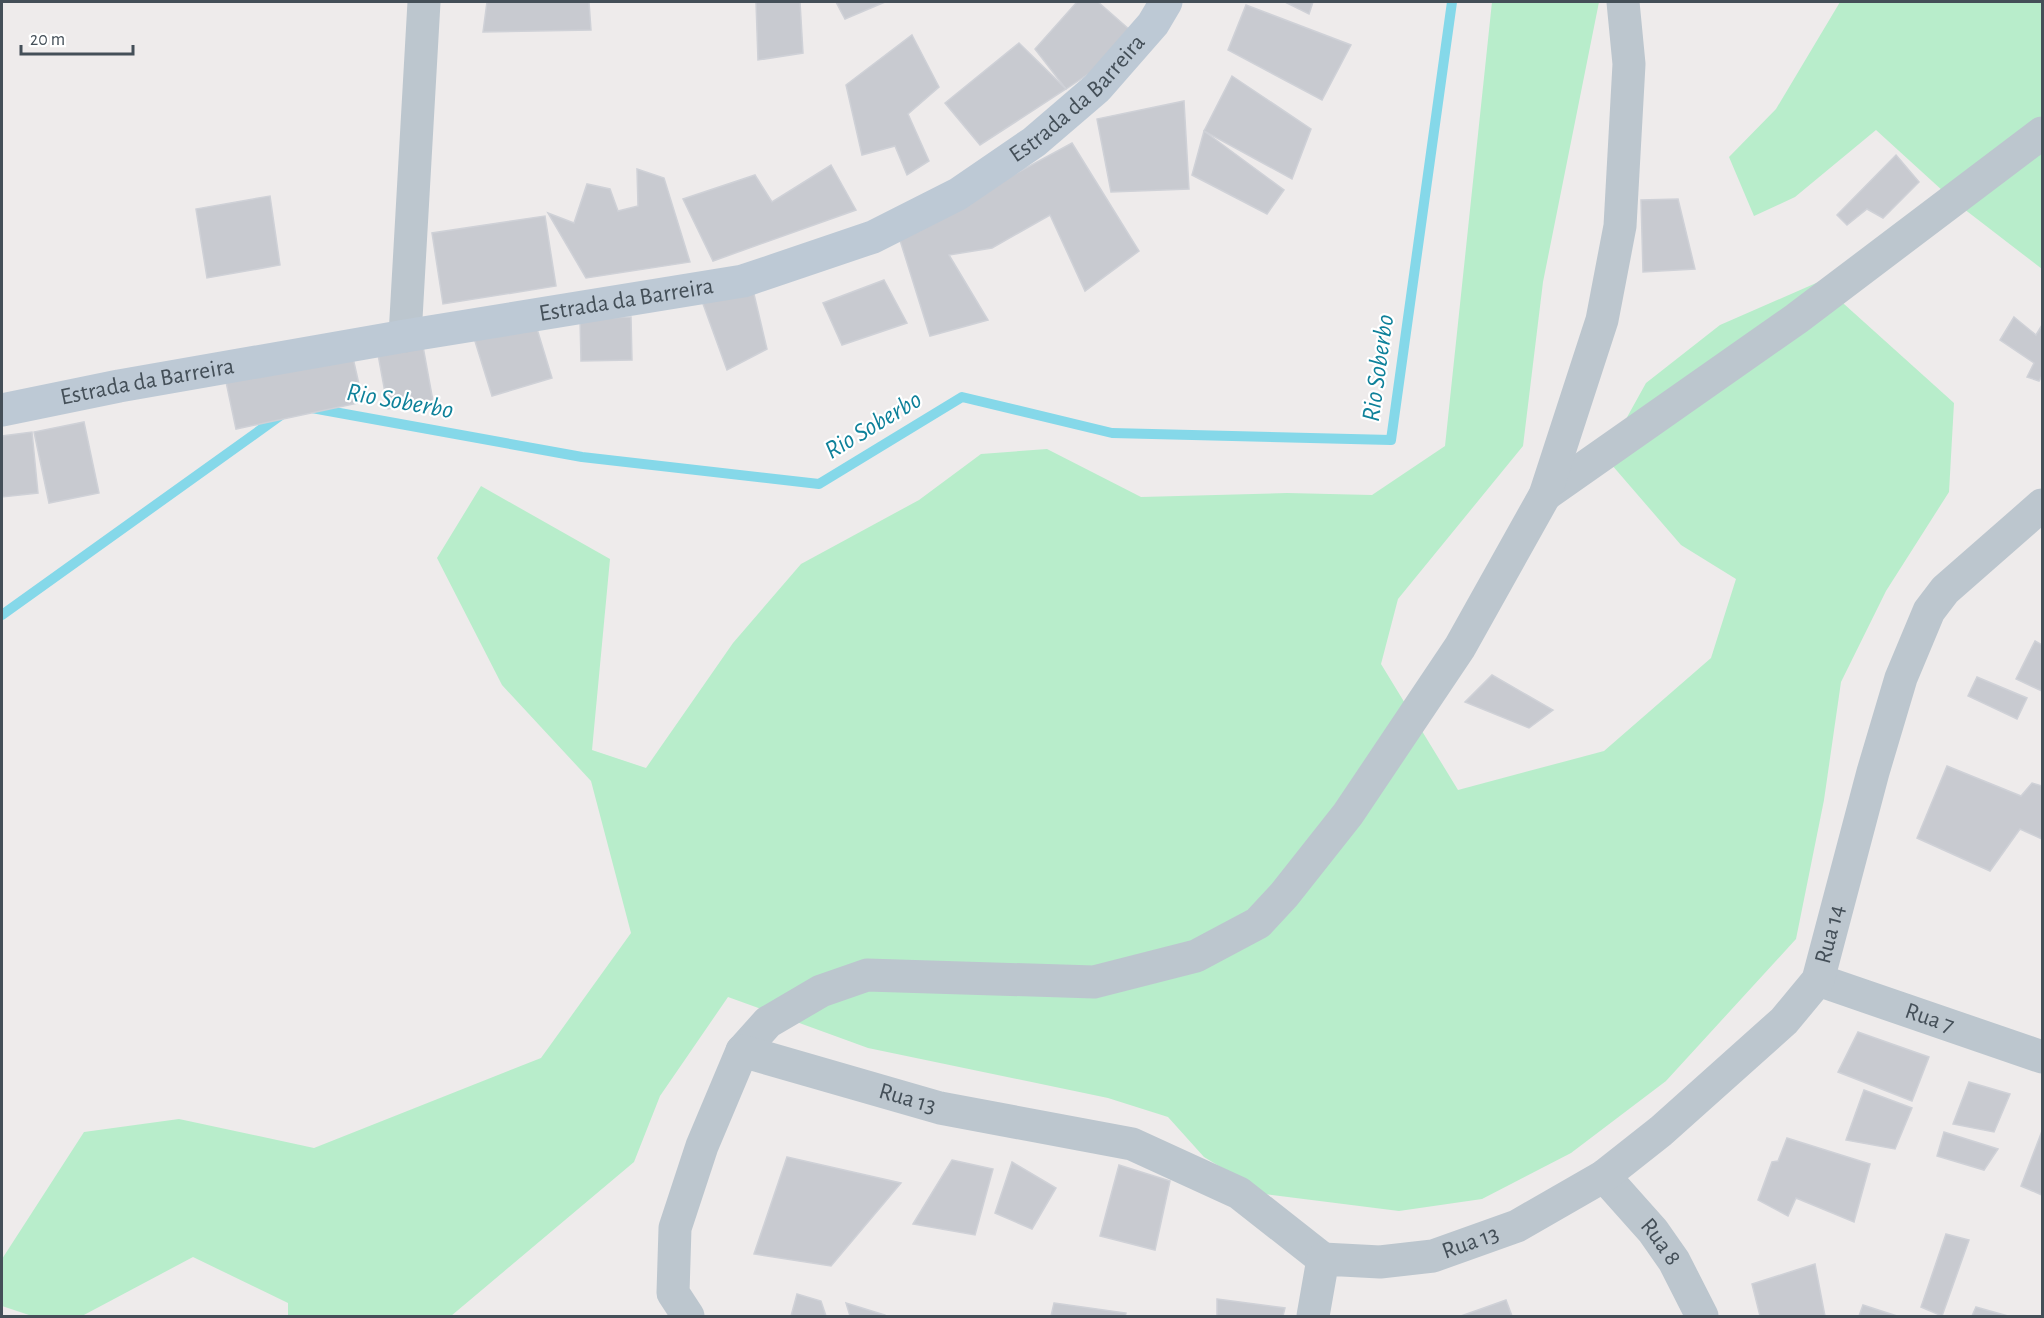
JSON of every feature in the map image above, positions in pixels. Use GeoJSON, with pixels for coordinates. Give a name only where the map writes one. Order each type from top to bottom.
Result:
{"type":"FeatureCollection","features":[{"type":"Feature","properties":{"kind":"main road","name":"Estrada da Barreira"},"geometry":{"type":"LineString","coordinates":[[2,410],[118,386],[405,336],[743,281],[873,237],[958,194],[1034,142],[1097,88],[1153,24],[1166,2]]}},
{"type":"Feature","properties":{"kind":"street"},"geometry":{"type":"LineString","coordinates":[[405,336],[424,2]]}},
{"type":"Feature","properties":{"kind":"street"},"geometry":{"type":"LineString","coordinates":[[688,1317],[673,1293],[675,1228],[702,1146],[742,1051],[768,1022],[821,991],[867,975],[1094,982],[1196,956],[1257,923],[1284,895],[1348,814],[1460,646],[1545,495],[1602,320],[1620,225],[1629,64],[1623,2]]}},
{"type":"Feature","properties":{"kind":"street"},"geometry":{"type":"LineString","coordinates":[[1545,495],[1796,319],[2043,133]]}},
{"type":"Feature","properties":{"kind":"street","name":"Rua 14"},"geometry":{"type":"LineString","coordinates":[[1604,1176],[1661,1131],[1784,1021],[1818,980],[1897,689],[1929,611],[1945,590],[2043,505]]}},
{"type":"Feature","properties":{"kind":"street","name":"Rua 7"},"geometry":{"type":"LineString","coordinates":[[1818,980],[2043,1057]]}},
{"type":"Feature","properties":{"kind":"street","name":"Rua 13"},"geometry":{"type":"LineString","coordinates":[[742,1051],[940,1108],[1132,1144],[1239,1193],[1323,1259],[1380,1262],[1433,1256],[1517,1226],[1604,1176]]}},
{"type":"Feature","properties":{"kind":"street","name":"Rua 8"},"geometry":{"type":"LineString","coordinates":[[1604,1176],[1653,1231],[1674,1261],[1702,1317]]}},
{"type":"Feature","properties":{"kind":"street"},"geometry":{"type":"LineString","coordinates":[[1313,1317],[1323,1259]]}},
{"type":"Feature","properties":{"kind":"green space"},"geometry":{"type":"Polygon","coordinates":[[[1492,2],[1599,2],[1543,282],[1523,446],[1398,599],[1381,664],[1458,790],[1604,751],[1711,658],[1736,579],[1681,545],[1605,457],[1646,383],[1720,325],[1823,280],[1844,304],[1954,403],[1949,492],[1886,591],[1841,682],[1824,800],[1796,939],[1666,1081],[1571,1153],[1482,1199],[1399,1211],[1265,1194],[1204,1157],[1168,1117],[1108,1098],[868,1048],[728,997],[660,1096],[634,1162],[451,1316],[288,1316],[288,1303],[193,1257],[82,1316],[32,1316],[2,1306],[2,1259],[84,1132],[179,1119],[314,1148],[541,1058],[631,933],[591,781],[502,685],[437,558],[481,486],[610,559],[592,750],[646,768],[733,643],[801,564],[919,500],[981,454],[1047,449],[1141,497],[1287,493],[1372,495],[1445,446],[1492,2]]]}},
{"type":"Feature","properties":{"kind":"green space"},"geometry":{"type":"Polygon","coordinates":[[[1840,2],[2042,2],[2042,269],[1955,202],[1876,130],[1795,197],[1754,216],[1729,157],[1776,109],[1840,2]]]}},
{"type":"Feature","properties":{"kind":"building"},"geometry":{"type":"Polygon","coordinates":[[[487,2],[589,2],[591,30],[483,32],[487,2]]]}},
{"type":"Feature","properties":{"kind":"building"},"geometry":{"type":"Polygon","coordinates":[[[756,2],[800,2],[803,53],[758,60],[756,2]]]}},
{"type":"Feature","properties":{"kind":"building"},"geometry":{"type":"Polygon","coordinates":[[[836,2],[885,2],[845,19],[836,2]]]}},
{"type":"Feature","properties":{"kind":"building"},"geometry":{"type":"Polygon","coordinates":[[[1077,2],[1098,2],[1140,39],[1066,89],[1035,49],[1077,2]]]}},
{"type":"Feature","properties":{"kind":"building"},"geometry":{"type":"Polygon","coordinates":[[[1285,2],[1313,2],[1309,14],[1285,2]]]}},
{"type":"Feature","properties":{"kind":"building"},"geometry":{"type":"Polygon","coordinates":[[[1246,5],[1351,45],[1322,100],[1228,50],[1246,5]]]}},
{"type":"Feature","properties":{"kind":"building"},"geometry":{"type":"Polygon","coordinates":[[[912,35],[939,87],[908,114],[929,161],[907,175],[895,146],[862,155],[846,85],[912,35]]]}},
{"type":"Feature","properties":{"kind":"building"},"geometry":{"type":"Polygon","coordinates":[[[1019,43],[1066,89],[980,145],[945,103],[1019,43]]]}},
{"type":"Feature","properties":{"kind":"building"},"geometry":{"type":"Polygon","coordinates":[[[1232,76],[1311,129],[1292,179],[1204,131],[1232,76]]]}},
{"type":"Feature","properties":{"kind":"building"},"geometry":{"type":"Polygon","coordinates":[[[1184,101],[1189,189],[1111,192],[1097,119],[1184,101]]]}},
{"type":"Feature","properties":{"kind":"building"},"geometry":{"type":"Polygon","coordinates":[[[1204,131],[1284,190],[1267,214],[1192,175],[1204,131]]]}},
{"type":"Feature","properties":{"kind":"building"},"geometry":{"type":"Polygon","coordinates":[[[1072,143],[1139,251],[1085,291],[1050,215],[992,248],[949,255],[988,320],[930,336],[899,237],[1072,143]]]}},
{"type":"Feature","properties":{"kind":"building"},"geometry":{"type":"Polygon","coordinates":[[[1896,155],[1919,182],[1883,218],[1867,209],[1847,225],[1837,215],[1896,155]]]}},
{"type":"Feature","properties":{"kind":"building"},"geometry":{"type":"Polygon","coordinates":[[[831,165],[856,210],[713,261],[683,199],[755,175],[772,202],[831,165]]]}},
{"type":"Feature","properties":{"kind":"building"},"geometry":{"type":"Polygon","coordinates":[[[637,169],[664,178],[690,262],[586,278],[548,213],[574,223],[587,184],[610,189],[618,211],[638,206],[637,169]]]}},
{"type":"Feature","properties":{"kind":"building"},"geometry":{"type":"Polygon","coordinates":[[[270,196],[280,265],[207,278],[196,209],[270,196]]]}},
{"type":"Feature","properties":{"kind":"building"},"geometry":{"type":"Polygon","coordinates":[[[1678,199],[1695,269],[1643,272],[1641,200],[1678,199]]]}},
{"type":"Feature","properties":{"kind":"building"},"geometry":{"type":"Polygon","coordinates":[[[545,216],[556,286],[443,304],[432,233],[545,216]]]}},
{"type":"Feature","properties":{"kind":"building"},"geometry":{"type":"Polygon","coordinates":[[[884,280],[907,323],[842,345],[823,303],[884,280]]]}},
{"type":"Feature","properties":{"kind":"building"},"geometry":{"type":"Polygon","coordinates":[[[753,290],[767,349],[727,370],[702,301],[753,290]]]}},
{"type":"Feature","properties":{"kind":"building"},"geometry":{"type":"Polygon","coordinates":[[[631,317],[632,360],[581,361],[580,319],[631,317]]]}},
{"type":"Feature","properties":{"kind":"building"},"geometry":{"type":"Polygon","coordinates":[[[2014,317],[2036,335],[2042,325],[2042,376],[2039,381],[2027,377],[2034,363],[2000,340],[2014,317]]]}},
{"type":"Feature","properties":{"kind":"building"},"geometry":{"type":"Polygon","coordinates":[[[534,319],[552,378],[492,396],[474,338],[534,319]]]}},
{"type":"Feature","properties":{"kind":"building"},"geometry":{"type":"Polygon","coordinates":[[[422,341],[433,401],[388,409],[377,349],[422,341]]]}},
{"type":"Feature","properties":{"kind":"building"},"geometry":{"type":"Polygon","coordinates":[[[351,349],[363,402],[236,429],[225,377],[351,349]]]}},
{"type":"Feature","properties":{"kind":"building"},"geometry":{"type":"Polygon","coordinates":[[[84,422],[99,493],[49,503],[34,432],[84,422]]]}},
{"type":"Feature","properties":{"kind":"building"},"geometry":{"type":"Polygon","coordinates":[[[32,432],[38,493],[2,497],[2,436],[32,432]]]}},
{"type":"Feature","properties":{"kind":"building"},"geometry":{"type":"Polygon","coordinates":[[[2035,641],[2042,645],[2042,691],[2016,679],[2035,641]]]}},
{"type":"Feature","properties":{"kind":"building"},"geometry":{"type":"Polygon","coordinates":[[[1492,675],[1553,710],[1529,728],[1465,702],[1492,675]]]}},
{"type":"Feature","properties":{"kind":"building"},"geometry":{"type":"Polygon","coordinates":[[[1977,677],[2027,698],[2017,719],[1968,696],[1977,677]]]}},
{"type":"Feature","properties":{"kind":"building"},"geometry":{"type":"Polygon","coordinates":[[[1947,766],[2021,796],[2032,783],[2042,786],[2042,839],[2020,829],[1990,871],[1917,838],[1947,766]]]}},
{"type":"Feature","properties":{"kind":"building"},"geometry":{"type":"Polygon","coordinates":[[[1858,1032],[1929,1057],[1912,1101],[1838,1072],[1858,1032]]]}},
{"type":"Feature","properties":{"kind":"building"},"geometry":{"type":"Polygon","coordinates":[[[1969,1082],[2010,1094],[1994,1132],[1953,1124],[1969,1082]]]}},
{"type":"Feature","properties":{"kind":"building"},"geometry":{"type":"Polygon","coordinates":[[[1864,1090],[1912,1108],[1895,1149],[1846,1140],[1864,1090]]]}},
{"type":"Feature","properties":{"kind":"building"},"geometry":{"type":"Polygon","coordinates":[[[2042,1131],[2042,1195],[2021,1186],[2042,1131]]]}},
{"type":"Feature","properties":{"kind":"building"},"geometry":{"type":"Polygon","coordinates":[[[1944,1132],[1998,1149],[1984,1170],[1937,1156],[1944,1132]]]}},
{"type":"Feature","properties":{"kind":"building"},"geometry":{"type":"Polygon","coordinates":[[[1787,1138],[1870,1164],[1854,1222],[1796,1198],[1788,1216],[1758,1200],[1772,1162],[1778,1161],[1787,1138]]]}},
{"type":"Feature","properties":{"kind":"building"},"geometry":{"type":"Polygon","coordinates":[[[787,1157],[901,1183],[831,1266],[754,1254],[787,1157]]]}},
{"type":"Feature","properties":{"kind":"building"},"geometry":{"type":"Polygon","coordinates":[[[952,1160],[993,1169],[975,1235],[913,1224],[952,1160]]]}},
{"type":"Feature","properties":{"kind":"building"},"geometry":{"type":"Polygon","coordinates":[[[1012,1162],[1056,1188],[1032,1229],[995,1213],[1012,1162]]]}},
{"type":"Feature","properties":{"kind":"building"},"geometry":{"type":"Polygon","coordinates":[[[1119,1165],[1170,1181],[1155,1250],[1100,1236],[1119,1165]]]}},
{"type":"Feature","properties":{"kind":"building"},"geometry":{"type":"Polygon","coordinates":[[[1946,1234],[1969,1240],[1942,1316],[1921,1307],[1946,1234]]]}},
{"type":"Feature","properties":{"kind":"building"},"geometry":{"type":"Polygon","coordinates":[[[1815,1264],[1825,1316],[1760,1316],[1752,1284],[1815,1264]]]}},
{"type":"Feature","properties":{"kind":"building"},"geometry":{"type":"Polygon","coordinates":[[[797,1294],[821,1301],[826,1316],[791,1316],[797,1294]]]}},
{"type":"Feature","properties":{"kind":"building"},"geometry":{"type":"Polygon","coordinates":[[[1217,1299],[1285,1308],[1283,1316],[1217,1316],[1217,1299]]]}},
{"type":"Feature","properties":{"kind":"building"},"geometry":{"type":"Polygon","coordinates":[[[1506,1300],[1512,1316],[1461,1316],[1506,1300]]]}},
{"type":"Feature","properties":{"kind":"building"},"geometry":{"type":"Polygon","coordinates":[[[846,1303],[885,1315],[885,1316],[850,1316],[846,1303]]]}},
{"type":"Feature","properties":{"kind":"building"},"geometry":{"type":"Polygon","coordinates":[[[1054,1303],[1126,1313],[1125,1316],[1051,1316],[1054,1303]]]}},
{"type":"Feature","properties":{"kind":"building"},"geometry":{"type":"Polygon","coordinates":[[[1863,1305],[1897,1316],[1859,1316],[1863,1305]]]}},
{"type":"Feature","properties":{"kind":"building"},"geometry":{"type":"Polygon","coordinates":[[[1976,1307],[2008,1316],[1972,1316],[1976,1307]]]}},
{"type":"Feature","properties":{"kind":"waterway","name":"Rio Soberbo"},"geometry":{"type":"LineString","coordinates":[[312,408],[582,457],[819,484],[962,397],[1112,433],[1391,440],[1452,2]]}},
{"type":"Feature","properties":{"kind":"waterway","name":"Rio Soberbo"},"geometry":{"type":"LineString","coordinates":[[2,615],[284,413]]}}]}
